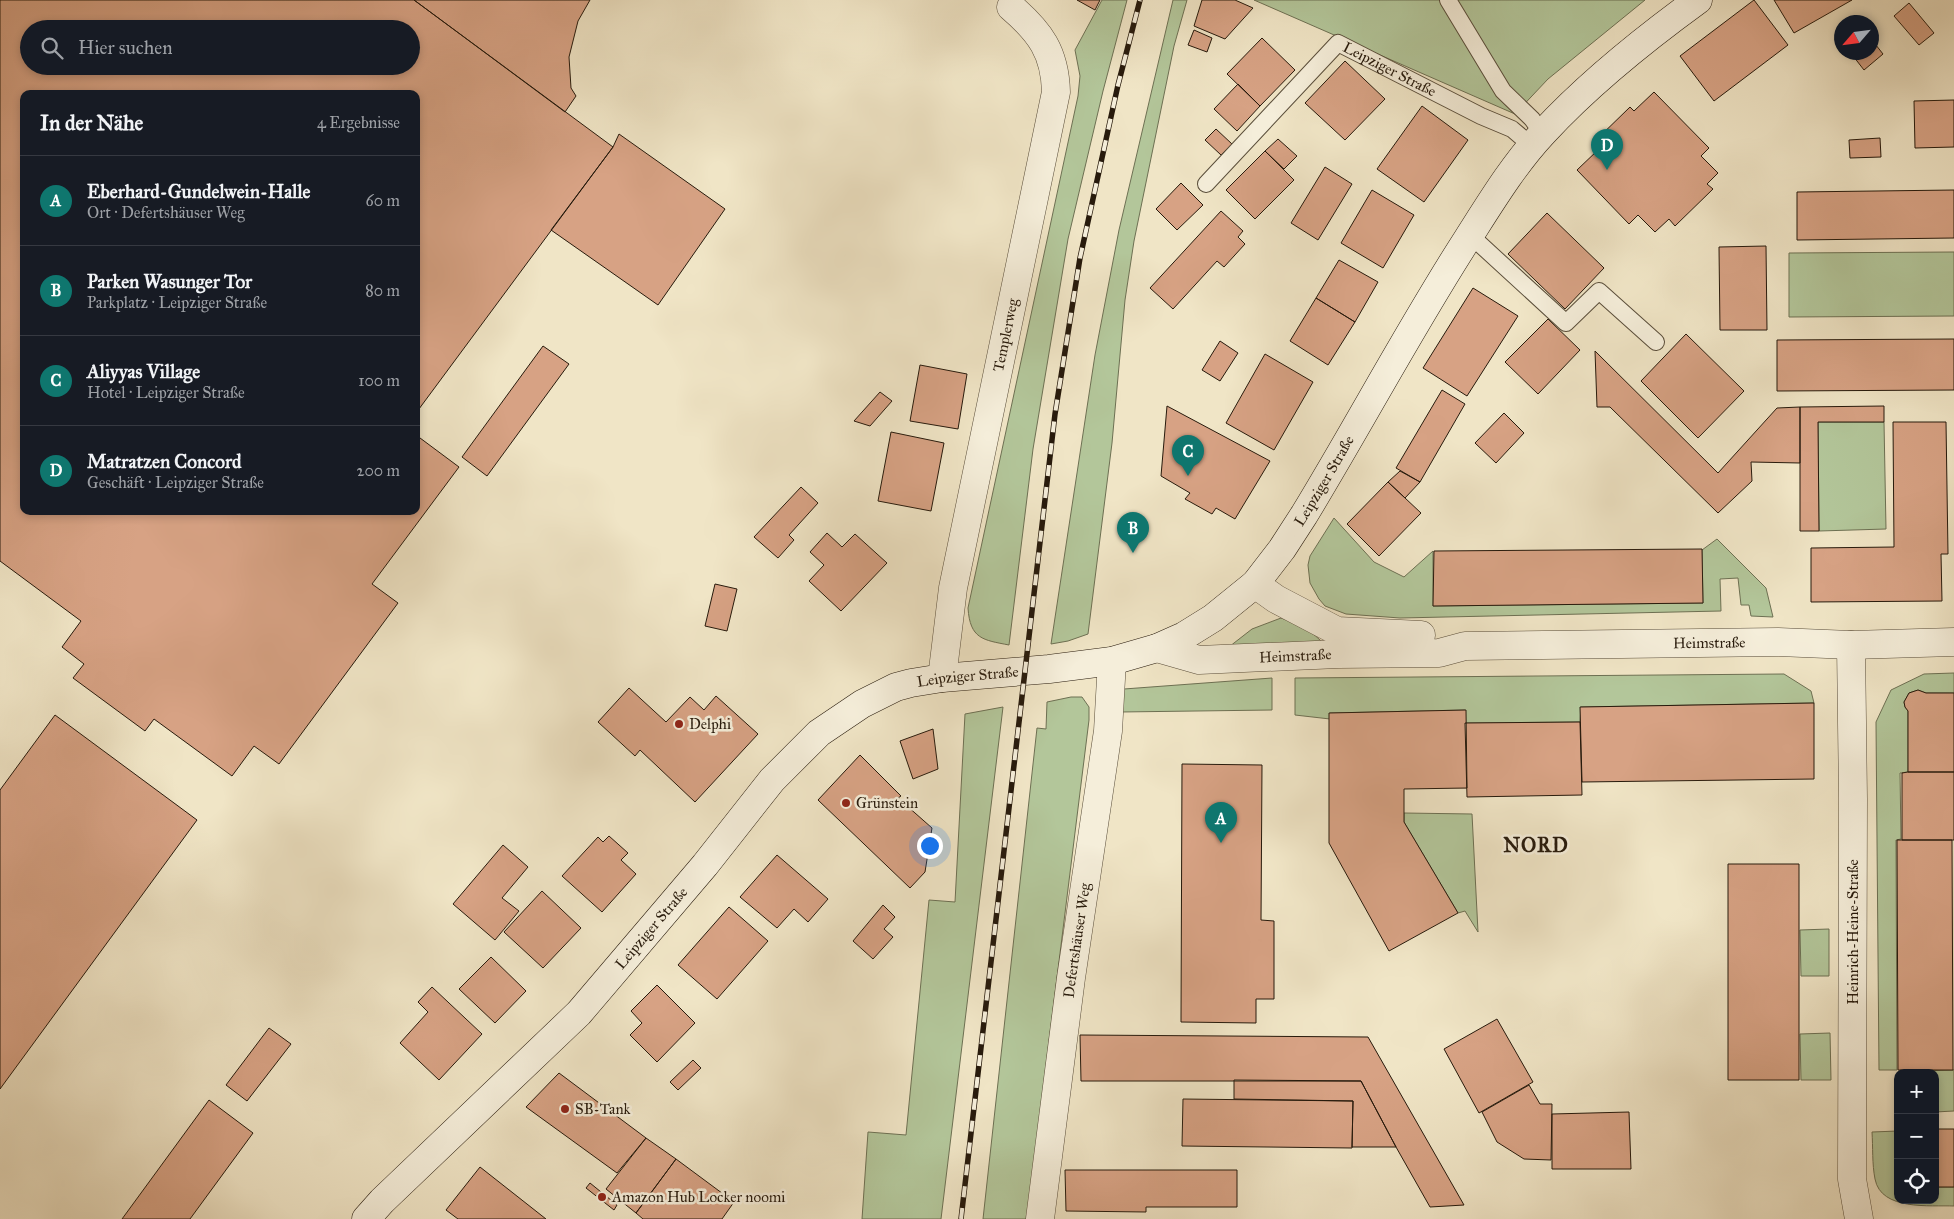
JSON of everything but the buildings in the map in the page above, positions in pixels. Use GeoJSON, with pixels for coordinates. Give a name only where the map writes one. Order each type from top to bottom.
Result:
{"type":"FeatureCollection","features":[{"type":"Feature","properties":{"kind":"street","name":"Leipziger Straße"},"geometry":{"type":"LineString","coordinates":[[366,1219],[382,1201],[579,1012],[705,865],[772,780],[819,733],[862,704],[896,687],[911,683],[942,678],[1049,669],[1112,660],[1157,648],[1184,636],[1213,618],[1255,584],[1282,549],[1304,515],[1448,270],[1492,200],[1537,140],[1600,77],[1654,32],[1698,0]]}},
{"type":"Feature","properties":{"kind":"street","name":"Templerweg"},"geometry":{"type":"LineString","coordinates":[[942,678],[951,595],[1056,92],[1055,74],[1044,40],[1031,24],[1011,7]]}},
{"type":"Feature","properties":{"kind":"street","name":"Heimstraße"},"geometry":{"type":"LineString","coordinates":[[1255,584],[1276,599],[1337,631],[1440,635],[1465,646]]}},
{"type":"Feature","properties":{"kind":"street","name":"Heimstraße"},"geometry":{"type":"LineString","coordinates":[[1157,648],[1199,660],[1338,654],[1440,653],[1465,646],[1778,642],[1851,645],[1954,642]]}},
{"type":"Feature","properties":{"kind":"street","name":"Heinrich-Heine-Straße"},"geometry":{"type":"LineString","coordinates":[[1851,645],[1853,799],[1852,1179],[1859,1219]]}},
{"type":"Feature","properties":{"kind":"street","name":"Defertshäuser Weg"},"geometry":{"type":"LineString","coordinates":[[1040,1219],[1071,978],[1108,731],[1112,660]]}},
{"type":"Feature","properties":{"kind":"lane"},"geometry":{"type":"LineString","coordinates":[[1448,0],[1502,91],[1532,120],[1537,140]]}},
{"type":"Feature","properties":{"kind":"lane","name":"Leipziger Straße"},"geometry":{"type":"LineString","coordinates":[[1206,184],[1338,44],[1481,116],[1537,140]]}},
{"type":"Feature","properties":{"kind":"lane"},"geometry":{"type":"LineString","coordinates":[[1470,235],[1566,323],[1599,291],[1656,342]]}},
{"type":"Feature","properties":{"kind":"green space"},"geometry":{"type":"Polygon","coordinates":[[[1102,0],[1127,0],[1068,239],[1033,449],[1009,645],[979,636],[972,626],[968,608],[1078,96],[1080,76],[1075,50],[1102,0]]]}},
{"type":"Feature","properties":{"kind":"green space"},"geometry":{"type":"Polygon","coordinates":[[[1173,0],[1187,0],[1174,46],[1134,241],[1125,300],[1112,443],[1088,634],[1068,641],[1051,644],[1095,355],[1119,230],[1173,0]]]}},
{"type":"Feature","properties":{"kind":"green space"},"geometry":{"type":"Polygon","coordinates":[[[1254,0],[1645,0],[1548,79],[1515,114],[1254,0]]]}},
{"type":"Feature","properties":{"kind":"green space"},"geometry":{"type":"Polygon","coordinates":[[[1954,252],[1954,316],[1789,317],[1789,253],[1954,252]]]}},
{"type":"Feature","properties":{"kind":"green space"},"geometry":{"type":"Polygon","coordinates":[[[1818,422],[1884,422],[1886,529],[1819,531],[1818,422]]]}},
{"type":"Feature","properties":{"kind":"green space"},"geometry":{"type":"Polygon","coordinates":[[[1334,518],[1374,562],[1404,577],[1433,551],[1433,606],[1703,603],[1702,550],[1717,539],[1766,588],[1773,617],[1751,616],[1749,605],[1741,605],[1738,578],[1720,579],[1721,611],[1400,618],[1346,614],[1325,606],[1310,583],[1308,565],[1310,556],[1334,518]]]}},
{"type":"Feature","properties":{"kind":"green space"},"geometry":{"type":"Polygon","coordinates":[[[1281,618],[1305,629],[1326,646],[1225,650],[1252,629],[1281,618]]]}},
{"type":"Feature","properties":{"kind":"green space"},"geometry":{"type":"Polygon","coordinates":[[[1954,673],[1954,693],[1926,693],[1918,690],[1909,693],[1904,702],[1908,711],[1908,772],[1900,773],[1901,839],[1896,840],[1897,1069],[1879,1070],[1876,722],[1891,690],[1924,674],[1954,673]]]}},
{"type":"Feature","properties":{"kind":"green space"},"geometry":{"type":"Polygon","coordinates":[[[1784,674],[1811,691],[1814,703],[1581,707],[1580,722],[1465,723],[1465,710],[1330,713],[1330,719],[1295,715],[1295,678],[1784,674]]]}},
{"type":"Feature","properties":{"kind":"green space"},"geometry":{"type":"Polygon","coordinates":[[[1272,678],[1272,710],[1120,712],[1124,689],[1272,678]]]}},
{"type":"Feature","properties":{"kind":"green space"},"geometry":{"type":"Polygon","coordinates":[[[1071,697],[1082,697],[1089,707],[1089,720],[1027,1219],[983,1219],[1037,728],[1046,729],[1047,702],[1071,697]]]}},
{"type":"Feature","properties":{"kind":"green space"},"geometry":{"type":"Polygon","coordinates":[[[1003,707],[941,1219],[862,1219],[868,1132],[906,1135],[929,900],[955,902],[965,714],[1003,707]]]}},
{"type":"Feature","properties":{"kind":"green space"},"geometry":{"type":"Polygon","coordinates":[[[1404,813],[1472,814],[1478,932],[1465,911],[1458,913],[1404,822],[1404,813]]]}},
{"type":"Feature","properties":{"kind":"green space"},"geometry":{"type":"Polygon","coordinates":[[[1829,929],[1829,976],[1801,976],[1800,930],[1829,929]]]}},
{"type":"Feature","properties":{"kind":"green space"},"geometry":{"type":"Polygon","coordinates":[[[1830,1033],[1831,1080],[1801,1080],[1800,1034],[1830,1033]]]}},
{"type":"Feature","properties":{"kind":"green space"},"geometry":{"type":"Polygon","coordinates":[[[1939,1070],[1954,1070],[1954,1111],[1939,1112],[1939,1070]]]}},
{"type":"Feature","properties":{"kind":"green space"},"geometry":{"type":"Polygon","coordinates":[[[1894,1131],[1894,1200],[1886,1197],[1879,1189],[1875,1179],[1872,1132],[1894,1131]]]}},
{"type":"Feature","properties":{"kind":"green space"},"geometry":{"type":"Polygon","coordinates":[[[1939,1187],[1954,1187],[1954,1206],[1908,1204],[1939,1204],[1939,1187]]]}},
{"type":"Feature","properties":{"kind":"railway"},"geometry":{"type":"LineString","coordinates":[[961,1219],[1055,414],[1080,258],[1118,85],[1140,0]]}},
{"type":"Feature","properties":{"kind":"place","name":"Matratzen Concord"},"geometry":{"type":"Point","coordinates":[1607,170]}},
{"type":"Feature","properties":{"kind":"place","name":"Aliyyas Village"},"geometry":{"type":"Point","coordinates":[1188,476]}},
{"type":"Feature","properties":{"kind":"place","name":"Parken Wasunger Tor"},"geometry":{"type":"Point","coordinates":[1133,553]}},
{"type":"Feature","properties":{"kind":"place","name":"Delphi"},"geometry":{"type":"Point","coordinates":[679,724]}},
{"type":"Feature","properties":{"kind":"place","name":"Grünstein"},"geometry":{"type":"Point","coordinates":[846,803]}},
{"type":"Feature","properties":{"kind":"place","name":"Eberhard-Gundelwein-Halle"},"geometry":{"type":"Point","coordinates":[1221,843]}},
{"type":"Feature","properties":{"kind":"place","name":"SB-Tank"},"geometry":{"type":"Point","coordinates":[565,1109]}},
{"type":"Feature","properties":{"kind":"place","name":"Amazon Hub Locker noomi"},"geometry":{"type":"Point","coordinates":[602,1197]}},
{"type":"Feature","properties":{"kind":"district","name":"NORD"},"geometry":{"type":"Point","coordinates":[1536,845]}}]}
